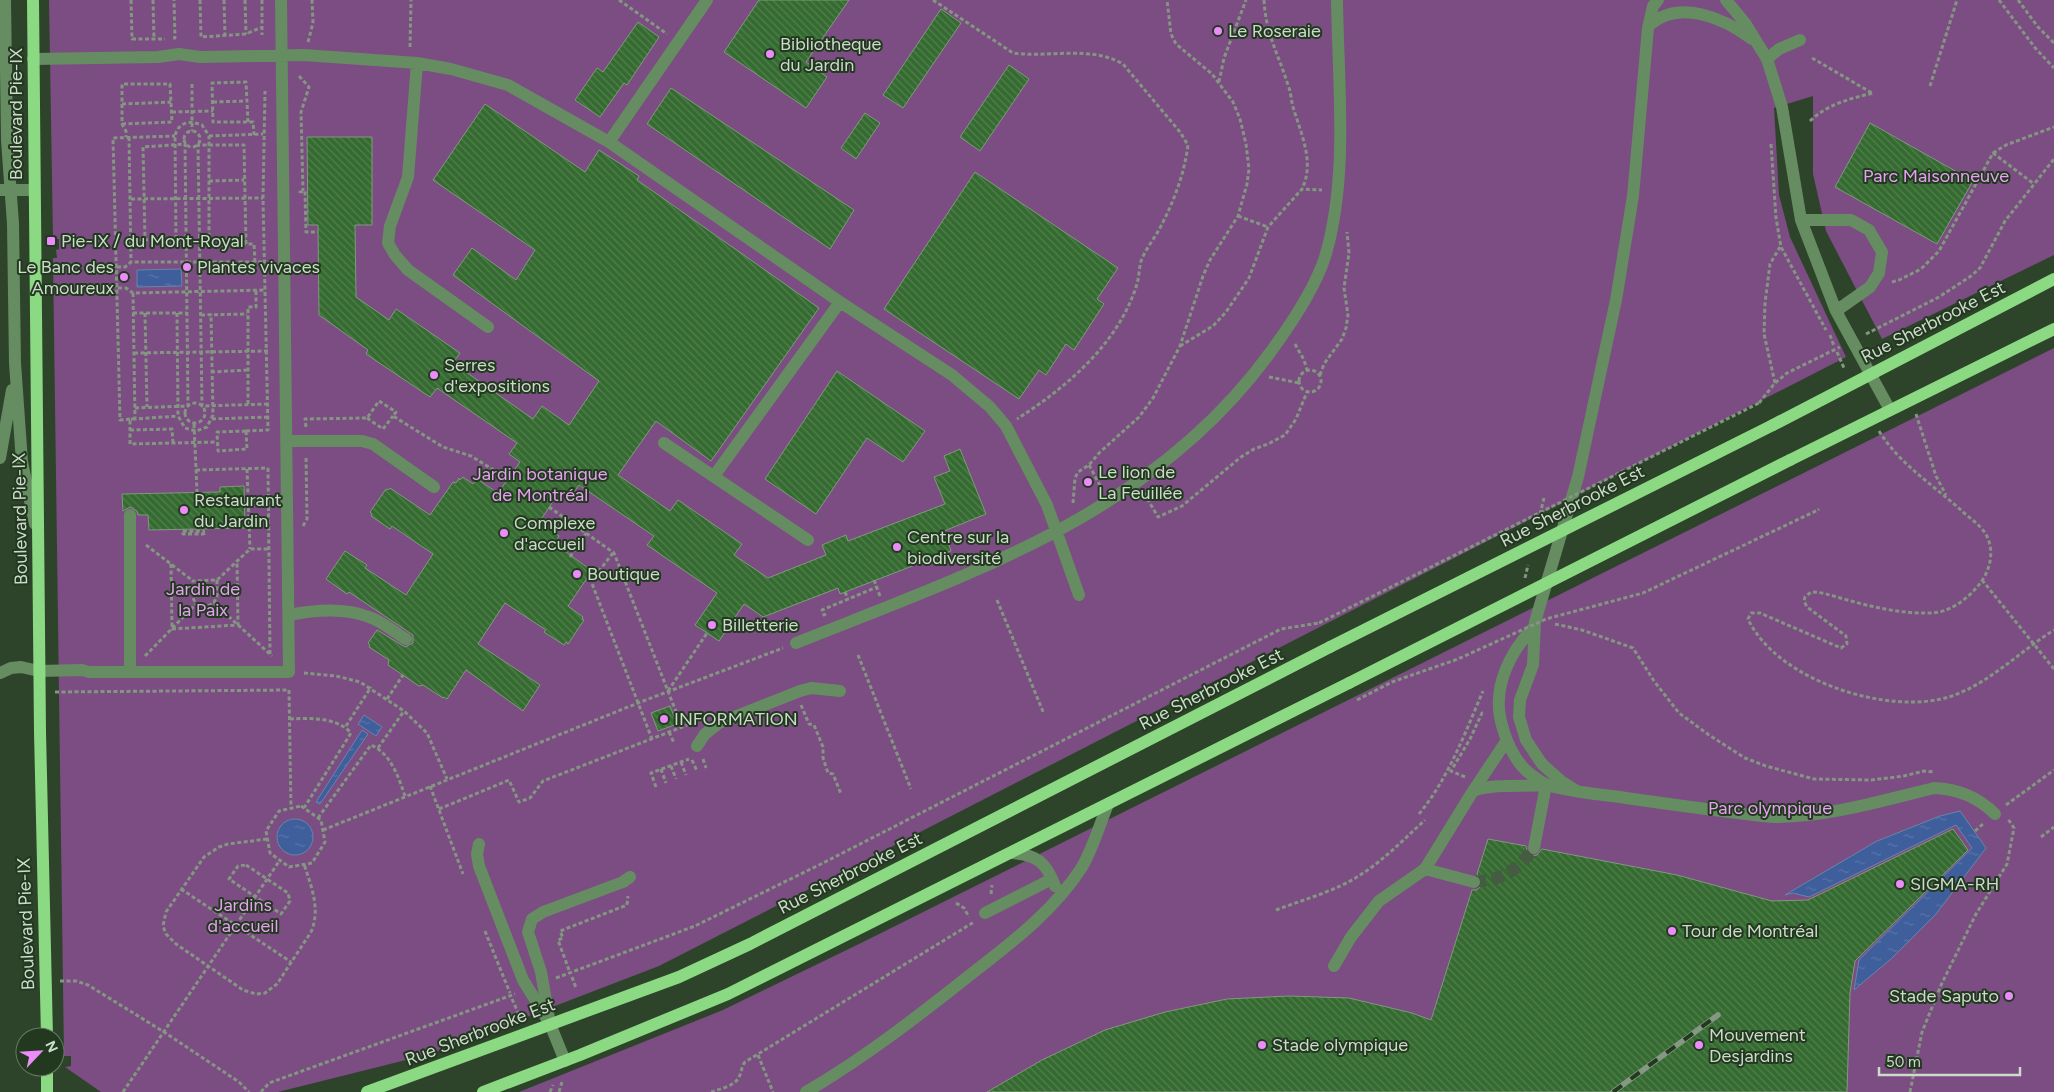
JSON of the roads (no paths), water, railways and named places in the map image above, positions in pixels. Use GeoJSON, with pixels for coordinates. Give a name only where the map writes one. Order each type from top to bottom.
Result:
{"type":"FeatureCollection","features":[{"type":"Feature","properties":{"kind":"main road","name":"Boulevard Pie-IX"},"geometry":{"type":"LineString","coordinates":[[33,0],[41,842],[47,1027]]}},
{"type":"Feature","properties":{"kind":"main road","name":"Rue Sherbrooke Est"},"geometry":{"type":"LineString","coordinates":[[367,1092],[679,977],[750,944],[1330,647],[1772,425],[2054,279]]}},
{"type":"Feature","properties":{"kind":"main road"},"geometry":{"type":"LineString","coordinates":[[483,1092],[565,1061],[728,994],[2054,329]]}},
{"type":"Feature","properties":{"kind":"main road"},"geometry":{"type":"LineString","coordinates":[[47,1077],[47,1092]]}},
{"type":"Feature","properties":{"kind":"street"},"geometry":{"type":"LineString","coordinates":[[5,0],[7,140],[5,190],[14,253],[15,363],[22,462],[38,539]]}},
{"type":"Feature","properties":{"kind":"street"},"geometry":{"type":"LineString","coordinates":[[0,673],[11,668],[21,667],[39,671],[289,672],[281,0]]}},
{"type":"Feature","properties":{"kind":"street"},"geometry":{"type":"LineString","coordinates":[[609,142],[707,0]]}},
{"type":"Feature","properties":{"kind":"street"},"geometry":{"type":"LineString","coordinates":[[796,643],[987,565],[1072,523],[1110,501],[1170,458],[1225,408],[1283,335],[1313,283],[1324,258],[1338,192],[1340,156],[1336,0]]}},
{"type":"Feature","properties":{"kind":"street"},"geometry":{"type":"LineString","coordinates":[[1577,791],[1542,764],[1526,740],[1519,717],[1520,700],[1533,665],[1533,628],[1578,477],[1616,300],[1633,196],[1648,28],[1653,6],[1658,0]]}},
{"type":"Feature","properties":{"kind":"street"},"geometry":{"type":"LineString","coordinates":[[1726,0],[1745,23],[1767,58],[1782,107],[1801,220],[1836,311],[1890,410]]}},
{"type":"Feature","properties":{"kind":"street"},"geometry":{"type":"LineString","coordinates":[[1648,28],[1659,13],[1674,6],[1695,3],[1721,16],[1756,42]]}},
{"type":"Feature","properties":{"kind":"street"},"geometry":{"type":"LineString","coordinates":[[1767,58],[1779,49],[1800,40]]}},
{"type":"Feature","properties":{"kind":"street"},"geometry":{"type":"LineString","coordinates":[[34,59],[158,58],[179,54],[200,57],[282,55],[417,63],[451,69],[508,85],[609,142],[840,302],[952,375],[990,407],[1006,426],[1048,505],[1079,595]]}},
{"type":"Feature","properties":{"kind":"street"},"geometry":{"type":"LineString","coordinates":[[417,63],[408,177],[390,226],[388,243],[395,255],[408,270],[488,327]]}},
{"type":"Feature","properties":{"kind":"street"},"geometry":{"type":"LineString","coordinates":[[5,190],[34,190]]}},
{"type":"Feature","properties":{"kind":"street"},"geometry":{"type":"LineString","coordinates":[[1801,220],[1851,220],[1869,230],[1882,252],[1879,273],[1870,287],[1836,311]]}},
{"type":"Feature","properties":{"kind":"street"},"geometry":{"type":"LineString","coordinates":[[714,476],[840,302]]}},
{"type":"Feature","properties":{"kind":"street"},"geometry":{"type":"LineString","coordinates":[[0,458],[15,363]]}},
{"type":"Feature","properties":{"kind":"street"},"geometry":{"type":"LineString","coordinates":[[286,441],[362,442],[373,444],[434,487]]}},
{"type":"Feature","properties":{"kind":"street"},"geometry":{"type":"LineString","coordinates":[[664,443],[808,540]]}},
{"type":"Feature","properties":{"kind":"street"},"geometry":{"type":"LineString","coordinates":[[130,515],[130,671]]}},
{"type":"Feature","properties":{"kind":"street"},"geometry":{"type":"LineString","coordinates":[[288,615],[316,610],[347,612],[370,617],[406,640]]}},
{"type":"Feature","properties":{"kind":"street"},"geometry":{"type":"LineString","coordinates":[[1533,628],[1520,642],[1508,664],[1500,688],[1498,705],[1502,729],[1512,752],[1527,772],[1546,784],[1577,791],[1723,812],[1773,817],[1799,817],[1871,804],[1934,788],[1952,789],[2001,813]]}},
{"type":"Feature","properties":{"kind":"street"},"geometry":{"type":"LineString","coordinates":[[694,753],[705,734],[719,723],[796,692],[811,688],[840,690]]}},
{"type":"Feature","properties":{"kind":"street"},"geometry":{"type":"LineString","coordinates":[[1334,966],[1351,938],[1379,901],[1425,869],[1507,740]]}},
{"type":"Feature","properties":{"kind":"street"},"geometry":{"type":"LineString","coordinates":[[1473,792],[1497,785],[1521,787],[1546,784]]}},
{"type":"Feature","properties":{"kind":"street"},"geometry":{"type":"LineString","coordinates":[[1534,848],[1546,784]]}},
{"type":"Feature","properties":{"kind":"street"},"geometry":{"type":"LineString","coordinates":[[806,1092],[874,1049],[1010,944],[1055,900],[1083,865],[1108,804]]}},
{"type":"Feature","properties":{"kind":"street"},"geometry":{"type":"LineString","coordinates":[[479,844],[477,854],[479,866],[523,980],[550,1024],[565,1061]]}},
{"type":"Feature","properties":{"kind":"street"},"geometry":{"type":"LineString","coordinates":[[1012,853],[1026,854],[1037,858],[1045,866],[1056,890],[1055,900]]}},
{"type":"Feature","properties":{"kind":"street"},"geometry":{"type":"LineString","coordinates":[[1425,869],[1474,882]]}},
{"type":"Feature","properties":{"kind":"street"},"geometry":{"type":"LineString","coordinates":[[550,1024],[541,972],[530,941],[529,925],[532,919],[543,912],[623,882],[630,877]]}},
{"type":"Feature","properties":{"kind":"street"},"geometry":{"type":"LineString","coordinates":[[985,913],[1052,880]]}},
{"type":"Feature","properties":{"kind":"water"},"geometry":{"type":"Polygon","coordinates":[[[181,269],[182,286],[137,287],[137,270],[181,269]]]}},
{"type":"Feature","properties":{"kind":"water"},"geometry":{"type":"Polygon","coordinates":[[[364,715],[382,727],[376,736],[358,724],[364,715]]]}},
{"type":"Feature","properties":{"kind":"water"},"geometry":{"type":"Polygon","coordinates":[[[362,730],[368,734],[320,804],[316,802],[362,730]]]}},
{"type":"Feature","properties":{"kind":"water"},"geometry":{"type":"Polygon","coordinates":[[[1960,811],[1986,848],[1936,914],[1892,958],[1854,990],[1859,960],[1972,848],[1956,825],[1809,897],[1793,893],[1785,895],[1877,841],[1940,816],[1960,811]]]}},
{"type":"Feature","properties":{"kind":"water"},"geometry":{"type":"Polygon","coordinates":[[[295,819],[308,824],[313,837],[308,850],[295,855],[282,850],[277,837],[282,824],[295,819]]]}},
{"type":"Feature","properties":{"kind":"tunnel"},"geometry":{"type":"LineString","coordinates":[[1474,882],[1494,879],[1509,873],[1534,848]]}},
{"type":"Feature","properties":{"kind":"railway"},"geometry":{"type":"LineString","coordinates":[[1613,1092],[1718,1015]]}},
{"type":"Feature","properties":{"kind":"place","name":"Le Roseraie"},"geometry":{"type":"Point","coordinates":[1218,31]}},
{"type":"Feature","properties":{"kind":"place","name":"Bibliotheque du Jardin"},"geometry":{"type":"Point","coordinates":[770,54]}},
{"type":"Feature","properties":{"kind":"place","name":"Pie-IX / du Mont-Royal"},"geometry":{"type":"Point","coordinates":[51,241]}},
{"type":"Feature","properties":{"kind":"place","name":"Plantes vivaces"},"geometry":{"type":"Point","coordinates":[187,267]}},
{"type":"Feature","properties":{"kind":"place","name":"Le Banc des Amoureux"},"geometry":{"type":"Point","coordinates":[124,277]}},
{"type":"Feature","properties":{"kind":"place","name":"Serres d'expositions"},"geometry":{"type":"Point","coordinates":[434,375]}},
{"type":"Feature","properties":{"kind":"place","name":"Le lion de La Feuillée"},"geometry":{"type":"Point","coordinates":[1088,482]}},
{"type":"Feature","properties":{"kind":"place","name":"Restaurant du Jardin"},"geometry":{"type":"Point","coordinates":[184,510]}},
{"type":"Feature","properties":{"kind":"place","name":"Complexe d'accueil"},"geometry":{"type":"Point","coordinates":[504,533]}},
{"type":"Feature","properties":{"kind":"place","name":"Centre sur la biodiversité"},"geometry":{"type":"Point","coordinates":[897,547]}},
{"type":"Feature","properties":{"kind":"place","name":"Boutique"},"geometry":{"type":"Point","coordinates":[577,574]}},
{"type":"Feature","properties":{"kind":"place","name":"Billetterie"},"geometry":{"type":"Point","coordinates":[712,625]}},
{"type":"Feature","properties":{"kind":"place","name":"INFORMATION"},"geometry":{"type":"Point","coordinates":[664,719]}},
{"type":"Feature","properties":{"kind":"place","name":"SIGMA-RH"},"geometry":{"type":"Point","coordinates":[1900,884]}},
{"type":"Feature","properties":{"kind":"place","name":"Tour de Montréal"},"geometry":{"type":"Point","coordinates":[1672,931]}},
{"type":"Feature","properties":{"kind":"place","name":"Stade Saputo"},"geometry":{"type":"Point","coordinates":[2009,996]}},
{"type":"Feature","properties":{"kind":"place","name":"Stade olympique"},"geometry":{"type":"Point","coordinates":[1262,1045]}},
{"type":"Feature","properties":{"kind":"place","name":"Mouvement Desjardins"},"geometry":{"type":"Point","coordinates":[1699,1045]}},
{"type":"Feature","properties":{"kind":"park label","name":"Parc Maisonneuve"},"geometry":{"type":"Point","coordinates":[1936,176]}},
{"type":"Feature","properties":{"kind":"park label","name":"Jardin botanique de Montréal"},"geometry":{"type":"Point","coordinates":[540,484]}},
{"type":"Feature","properties":{"kind":"park label","name":"Jardin de la Paix"},"geometry":{"type":"Point","coordinates":[203,599]}},
{"type":"Feature","properties":{"kind":"park label","name":"Parc olympique"},"geometry":{"type":"Point","coordinates":[1770,808]}},
{"type":"Feature","properties":{"kind":"park label","name":"Jardins d'accueil"},"geometry":{"type":"Point","coordinates":[243,915]}}]}
